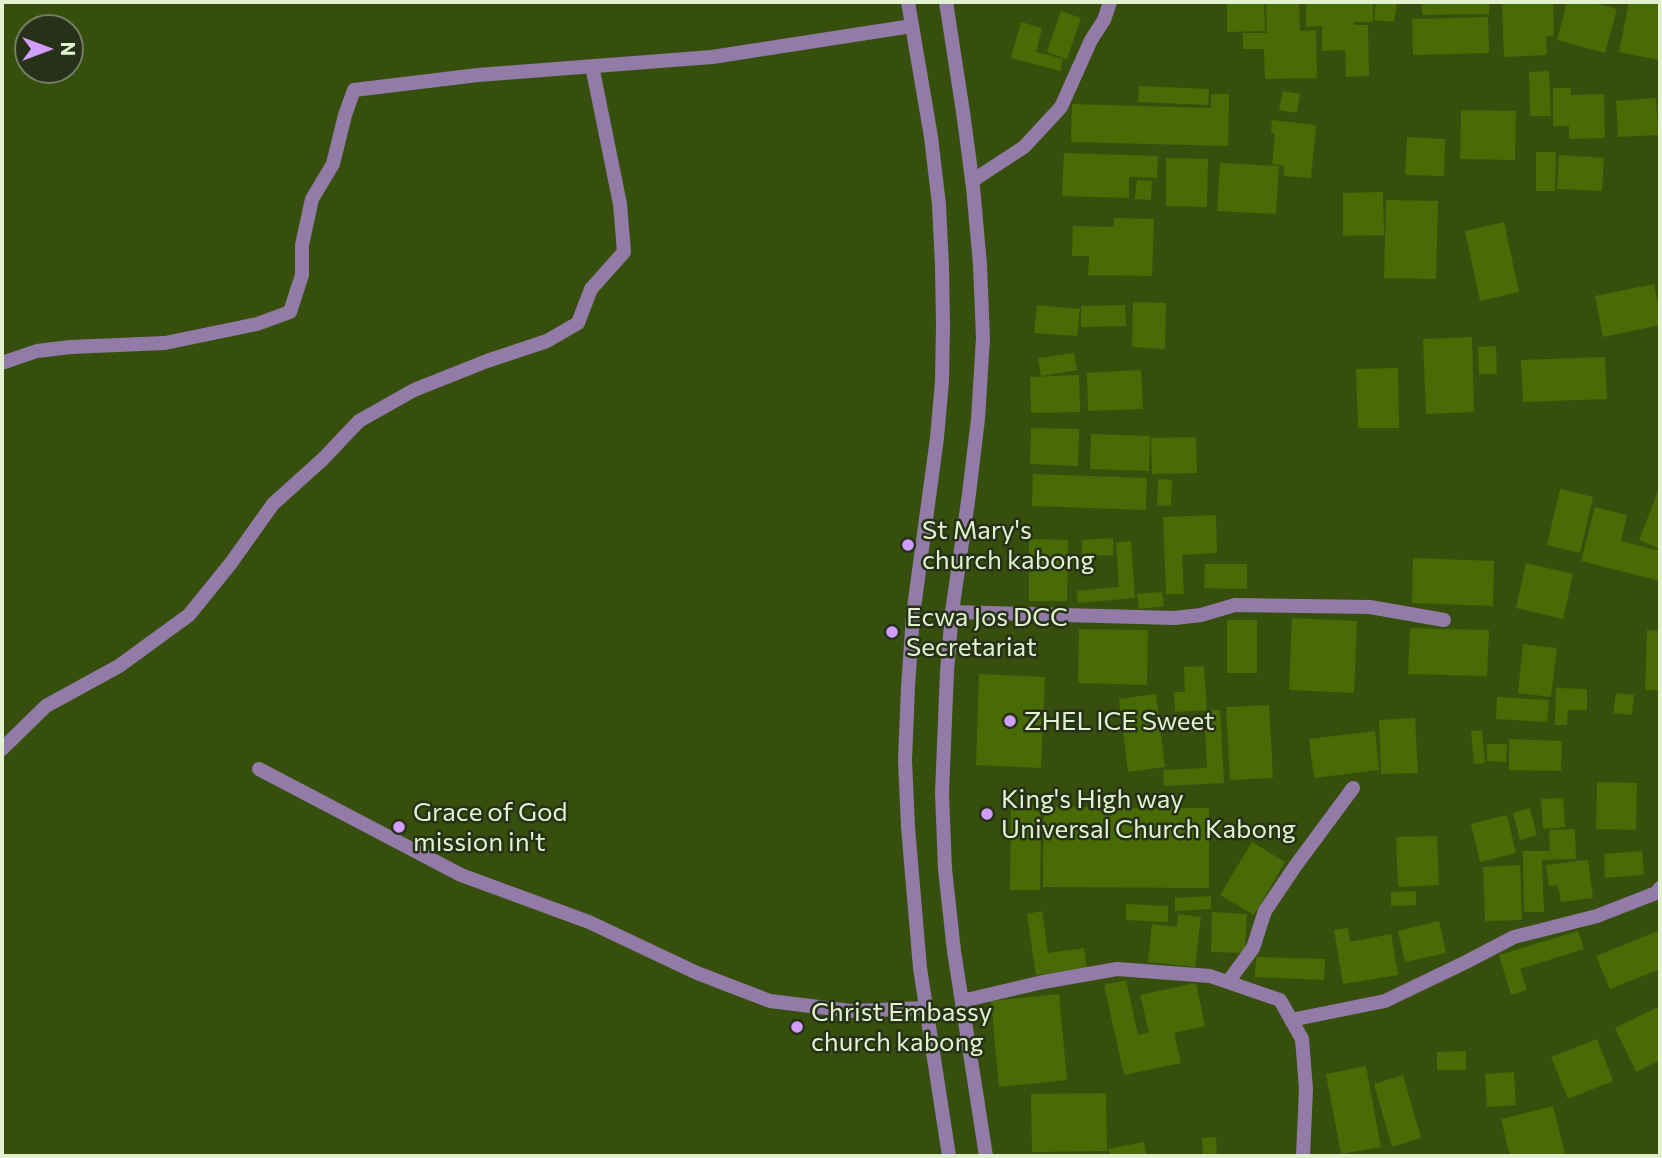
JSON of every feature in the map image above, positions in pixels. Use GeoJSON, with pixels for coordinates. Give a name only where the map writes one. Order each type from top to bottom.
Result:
{"type":"FeatureCollection","features":[{"type":"Feature","properties":{"kind":"street"},"geometry":{"type":"LineString","coordinates":[[908,2],[939,205],[943,326],[937,438],[913,615],[905,760],[920,968],[949,1156]]}},
{"type":"Feature","properties":{"kind":"street"},"geometry":{"type":"LineString","coordinates":[[946,2],[972,181],[980,265],[983,338],[970,494],[952,612],[942,793],[945,869],[954,951],[986,1156]]}},
{"type":"Feature","properties":{"kind":"street"},"geometry":{"type":"LineString","coordinates":[[972,181],[1024,147],[1061,107],[1091,40],[1104,20],[1110,2]]}},
{"type":"Feature","properties":{"kind":"street"},"geometry":{"type":"LineString","coordinates":[[2,363],[37,351],[165,343],[257,324],[290,312],[302,275],[302,245],[312,199],[333,164],[354,90],[478,75],[712,57],[912,26]]}},
{"type":"Feature","properties":{"kind":"street"},"geometry":{"type":"LineString","coordinates":[[2,749],[46,706],[119,666],[189,615],[273,504],[323,459],[359,421],[414,390],[547,341],[578,323],[591,289],[624,252],[620,204],[592,66]]}},
{"type":"Feature","properties":{"kind":"street"},"geometry":{"type":"LineString","coordinates":[[952,612],[1175,618],[1201,615],[1235,605],[1356,606],[1444,620]]}},
{"type":"Feature","properties":{"kind":"street"},"geometry":{"type":"LineString","coordinates":[[259,769],[461,875],[589,922],[697,973],[770,1001],[851,1012],[926,1008]]}},
{"type":"Feature","properties":{"kind":"street"},"geometry":{"type":"LineString","coordinates":[[1228,982],[1253,948],[1265,911],[1353,788]]}},
{"type":"Feature","properties":{"kind":"street"},"geometry":{"type":"LineString","coordinates":[[1291,1020],[1385,1001],[1514,937],[1597,916],[1656,893],[1660,888]]}},
{"type":"Feature","properties":{"kind":"street"},"geometry":{"type":"LineString","coordinates":[[962,1001],[1043,982],[1117,969],[1210,976],[1280,1000],[1302,1039],[1306,1088],[1303,1156]]}},
{"type":"Feature","properties":{"kind":"building"},"geometry":{"type":"Polygon","coordinates":[[[1227,2],[1264,2],[1265,31],[1227,32],[1227,2]]]}},
{"type":"Feature","properties":{"kind":"building"},"geometry":{"type":"Polygon","coordinates":[[[1266,2],[1299,2],[1300,31],[1316,30],[1317,78],[1265,79],[1264,49],[1243,49],[1243,33],[1267,33],[1266,2]]]}},
{"type":"Feature","properties":{"kind":"building"},"geometry":{"type":"Polygon","coordinates":[[[1306,2],[1373,2],[1373,22],[1354,22],[1354,25],[1368,25],[1369,76],[1346,77],[1345,50],[1322,51],[1322,26],[1306,27],[1306,2]]]}},
{"type":"Feature","properties":{"kind":"building"},"geometry":{"type":"Polygon","coordinates":[[[1376,2],[1397,2],[1394,22],[1374,20],[1376,2]]]}},
{"type":"Feature","properties":{"kind":"building"},"geometry":{"type":"Polygon","coordinates":[[[1422,2],[1489,2],[1489,14],[1422,15],[1422,2]]]}},
{"type":"Feature","properties":{"kind":"building"},"geometry":{"type":"Polygon","coordinates":[[[1502,2],[1553,2],[1554,36],[1546,36],[1547,55],[1504,57],[1502,2]]]}},
{"type":"Feature","properties":{"kind":"building"},"geometry":{"type":"Polygon","coordinates":[[[1567,2],[1591,2],[1617,9],[1605,53],[1557,40],[1567,2]]]}},
{"type":"Feature","properties":{"kind":"building"},"geometry":{"type":"Polygon","coordinates":[[[1629,2],[1660,3],[1658,60],[1619,52],[1629,2]]]}},
{"type":"Feature","properties":{"kind":"building"},"geometry":{"type":"Polygon","coordinates":[[[1061,11],[1081,18],[1067,59],[1047,52],[1061,11]]]}},
{"type":"Feature","properties":{"kind":"building"},"geometry":{"type":"Polygon","coordinates":[[[1488,17],[1489,53],[1413,55],[1412,19],[1488,17]]]}},
{"type":"Feature","properties":{"kind":"building"},"geometry":{"type":"Polygon","coordinates":[[[1021,22],[1042,28],[1036,52],[1063,59],[1060,71],[1011,58],[1021,22]]]}},
{"type":"Feature","properties":{"kind":"building"},"geometry":{"type":"Polygon","coordinates":[[[1549,71],[1551,116],[1530,116],[1529,72],[1549,71]]]}},
{"type":"Feature","properties":{"kind":"building"},"geometry":{"type":"Polygon","coordinates":[[[1139,86],[1209,89],[1208,105],[1138,102],[1139,86]]]}},
{"type":"Feature","properties":{"kind":"building"},"geometry":{"type":"Polygon","coordinates":[[[1553,88],[1571,88],[1571,95],[1604,94],[1605,138],[1569,139],[1569,126],[1553,126],[1553,88]]]}},
{"type":"Feature","properties":{"kind":"building"},"geometry":{"type":"Polygon","coordinates":[[[1283,91],[1300,94],[1297,113],[1279,110],[1283,91]]]}},
{"type":"Feature","properties":{"kind":"building"},"geometry":{"type":"Polygon","coordinates":[[[1211,94],[1229,94],[1228,146],[1071,142],[1072,104],[1211,108],[1211,94]]]}},
{"type":"Feature","properties":{"kind":"building"},"geometry":{"type":"Polygon","coordinates":[[[1656,98],[1658,135],[1618,137],[1616,101],[1656,98]]]}},
{"type":"Feature","properties":{"kind":"building"},"geometry":{"type":"Polygon","coordinates":[[[1461,110],[1516,111],[1515,160],[1460,159],[1461,110]]]}},
{"type":"Feature","properties":{"kind":"building"},"geometry":{"type":"Polygon","coordinates":[[[1272,120],[1316,125],[1311,178],[1284,176],[1284,166],[1272,164],[1275,134],[1271,133],[1272,120]]]}},
{"type":"Feature","properties":{"kind":"building"},"geometry":{"type":"Polygon","coordinates":[[[1407,137],[1445,139],[1444,176],[1405,175],[1407,137]]]}},
{"type":"Feature","properties":{"kind":"building"},"geometry":{"type":"Polygon","coordinates":[[[1536,152],[1556,152],[1555,191],[1536,191],[1536,152]]]}},
{"type":"Feature","properties":{"kind":"building"},"geometry":{"type":"Polygon","coordinates":[[[1064,153],[1158,156],[1157,178],[1129,177],[1129,198],[1062,196],[1064,153]]]}},
{"type":"Feature","properties":{"kind":"building"},"geometry":{"type":"Polygon","coordinates":[[[1559,155],[1604,158],[1602,191],[1557,189],[1559,155]]]}},
{"type":"Feature","properties":{"kind":"building"},"geometry":{"type":"Polygon","coordinates":[[[1166,158],[1208,159],[1207,207],[1166,206],[1166,158]]]}},
{"type":"Feature","properties":{"kind":"building"},"geometry":{"type":"Polygon","coordinates":[[[1220,163],[1279,166],[1276,214],[1217,211],[1220,163]]]}},
{"type":"Feature","properties":{"kind":"building"},"geometry":{"type":"Polygon","coordinates":[[[1137,180],[1152,181],[1151,200],[1135,199],[1137,180]]]}},
{"type":"Feature","properties":{"kind":"building"},"geometry":{"type":"Polygon","coordinates":[[[1383,192],[1384,235],[1343,236],[1343,193],[1383,192]]]}},
{"type":"Feature","properties":{"kind":"building"},"geometry":{"type":"Polygon","coordinates":[[[1386,200],[1438,201],[1436,279],[1384,278],[1386,200]]]}},
{"type":"Feature","properties":{"kind":"building"},"geometry":{"type":"Polygon","coordinates":[[[1114,218],[1154,219],[1152,276],[1088,275],[1089,256],[1072,256],[1073,226],[1114,227],[1114,218]]]}},
{"type":"Feature","properties":{"kind":"building"},"geometry":{"type":"Polygon","coordinates":[[[1504,222],[1519,292],[1480,301],[1465,231],[1504,222]]]}},
{"type":"Feature","properties":{"kind":"building"},"geometry":{"type":"Polygon","coordinates":[[[1654,284],[1660,325],[1603,337],[1595,296],[1654,284]]]}},
{"type":"Feature","properties":{"kind":"building"},"geometry":{"type":"Polygon","coordinates":[[[1133,302],[1166,303],[1165,349],[1132,347],[1133,302]]]}},
{"type":"Feature","properties":{"kind":"building"},"geometry":{"type":"Polygon","coordinates":[[[1037,305],[1080,309],[1077,336],[1034,333],[1037,305]]]}},
{"type":"Feature","properties":{"kind":"building"},"geometry":{"type":"Polygon","coordinates":[[[1125,305],[1126,326],[1081,327],[1081,306],[1125,305]]]}},
{"type":"Feature","properties":{"kind":"building"},"geometry":{"type":"Polygon","coordinates":[[[1472,337],[1474,412],[1426,414],[1423,339],[1472,337]]]}},
{"type":"Feature","properties":{"kind":"building"},"geometry":{"type":"Polygon","coordinates":[[[1496,346],[1497,374],[1479,374],[1478,347],[1496,346]]]}},
{"type":"Feature","properties":{"kind":"building"},"geometry":{"type":"Polygon","coordinates":[[[1074,353],[1077,370],[1041,376],[1038,358],[1074,353]]]}},
{"type":"Feature","properties":{"kind":"building"},"geometry":{"type":"Polygon","coordinates":[[[1605,357],[1607,399],[1523,402],[1521,360],[1605,357]]]}},
{"type":"Feature","properties":{"kind":"building"},"geometry":{"type":"Polygon","coordinates":[[[1398,368],[1399,428],[1358,428],[1356,369],[1398,368]]]}},
{"type":"Feature","properties":{"kind":"building"},"geometry":{"type":"Polygon","coordinates":[[[1141,370],[1143,409],[1088,411],[1087,373],[1141,370]]]}},
{"type":"Feature","properties":{"kind":"building"},"geometry":{"type":"Polygon","coordinates":[[[1079,375],[1080,412],[1031,413],[1030,377],[1079,375]]]}},
{"type":"Feature","properties":{"kind":"building"},"geometry":{"type":"Polygon","coordinates":[[[1031,428],[1079,429],[1078,466],[1030,464],[1031,428]]]}},
{"type":"Feature","properties":{"kind":"building"},"geometry":{"type":"Polygon","coordinates":[[[1091,434],[1150,436],[1149,471],[1090,469],[1091,434]]]}},
{"type":"Feature","properties":{"kind":"building"},"geometry":{"type":"Polygon","coordinates":[[[1196,437],[1197,473],[1152,474],[1151,438],[1196,437]]]}},
{"type":"Feature","properties":{"kind":"building"},"geometry":{"type":"Polygon","coordinates":[[[1033,474],[1147,478],[1146,510],[1032,506],[1033,474]]]}},
{"type":"Feature","properties":{"kind":"building"},"geometry":{"type":"Polygon","coordinates":[[[1158,479],[1172,480],[1171,506],[1157,505],[1158,479]]]}},
{"type":"Feature","properties":{"kind":"building"},"geometry":{"type":"Polygon","coordinates":[[[1660,486],[1660,549],[1639,540],[1660,486]]]}},
{"type":"Feature","properties":{"kind":"building"},"geometry":{"type":"Polygon","coordinates":[[[1560,489],[1593,497],[1580,553],[1547,545],[1560,489]]]}},
{"type":"Feature","properties":{"kind":"building"},"geometry":{"type":"Polygon","coordinates":[[[1595,507],[1627,515],[1621,541],[1660,551],[1660,581],[1581,561],[1595,507]]]}},
{"type":"Feature","properties":{"kind":"building"},"geometry":{"type":"Polygon","coordinates":[[[1216,515],[1217,553],[1182,555],[1184,594],[1166,594],[1163,517],[1216,515]]]}},
{"type":"Feature","properties":{"kind":"building"},"geometry":{"type":"Polygon","coordinates":[[[1113,538],[1113,555],[1082,556],[1082,540],[1113,538]]]}},
{"type":"Feature","properties":{"kind":"building"},"geometry":{"type":"Polygon","coordinates":[[[1029,539],[1068,540],[1067,601],[1029,601],[1029,539]]]}},
{"type":"Feature","properties":{"kind":"building"},"geometry":{"type":"Polygon","coordinates":[[[1131,541],[1135,598],[1078,603],[1077,591],[1119,587],[1116,543],[1131,541]]]}},
{"type":"Feature","properties":{"kind":"building"},"geometry":{"type":"Polygon","coordinates":[[[1413,558],[1494,561],[1493,606],[1412,603],[1413,558]]]}},
{"type":"Feature","properties":{"kind":"building"},"geometry":{"type":"Polygon","coordinates":[[[1526,563],[1573,574],[1563,619],[1516,608],[1526,563]]]}},
{"type":"Feature","properties":{"kind":"building"},"geometry":{"type":"Polygon","coordinates":[[[1205,564],[1247,564],[1247,589],[1204,588],[1205,564]]]}},
{"type":"Feature","properties":{"kind":"building"},"geometry":{"type":"Polygon","coordinates":[[[1162,592],[1164,606],[1139,609],[1137,594],[1162,592]]]}},
{"type":"Feature","properties":{"kind":"building"},"geometry":{"type":"Polygon","coordinates":[[[1292,618],[1357,621],[1354,693],[1289,690],[1292,618]]]}},
{"type":"Feature","properties":{"kind":"building"},"geometry":{"type":"Polygon","coordinates":[[[1227,620],[1257,620],[1257,673],[1227,673],[1227,620]]]}},
{"type":"Feature","properties":{"kind":"building"},"geometry":{"type":"Polygon","coordinates":[[[1410,628],[1489,630],[1487,676],[1408,674],[1410,628]]]}},
{"type":"Feature","properties":{"kind":"building"},"geometry":{"type":"Polygon","coordinates":[[[1079,629],[1148,630],[1147,685],[1078,683],[1079,629]]]}},
{"type":"Feature","properties":{"kind":"building"},"geometry":{"type":"Polygon","coordinates":[[[1647,630],[1660,631],[1660,690],[1645,690],[1647,630]]]}},
{"type":"Feature","properties":{"kind":"building"},"geometry":{"type":"Polygon","coordinates":[[[1523,644],[1557,648],[1551,697],[1518,693],[1523,644]]]}},
{"type":"Feature","properties":{"kind":"building"},"geometry":{"type":"Polygon","coordinates":[[[1204,666],[1207,710],[1175,712],[1174,692],[1185,692],[1184,667],[1204,666]]]}},
{"type":"Feature","properties":{"kind":"building","name":"ZHEL ICE Sweet"},"geometry":{"type":"Polygon","coordinates":[[[979,674],[1045,677],[1041,768],[976,765],[979,674]]]}},
{"type":"Feature","properties":{"kind":"building"},"geometry":{"type":"Polygon","coordinates":[[[1556,688],[1587,689],[1587,710],[1568,710],[1567,725],[1555,725],[1556,688]]]}},
{"type":"Feature","properties":{"kind":"building"},"geometry":{"type":"Polygon","coordinates":[[[1616,693],[1634,695],[1632,715],[1613,713],[1616,693]]]}},
{"type":"Feature","properties":{"kind":"building"},"geometry":{"type":"Polygon","coordinates":[[[1156,694],[1165,767],[1128,772],[1119,699],[1156,694]]]}},
{"type":"Feature","properties":{"kind":"building"},"geometry":{"type":"Polygon","coordinates":[[[1497,697],[1549,700],[1547,722],[1496,719],[1497,697]]]}},
{"type":"Feature","properties":{"kind":"building"},"geometry":{"type":"Polygon","coordinates":[[[1269,705],[1273,778],[1230,780],[1226,707],[1269,705]]]}},
{"type":"Feature","properties":{"kind":"building"},"geometry":{"type":"Polygon","coordinates":[[[1204,710],[1220,710],[1224,783],[1164,786],[1163,770],[1207,768],[1204,710]]]}},
{"type":"Feature","properties":{"kind":"building"},"geometry":{"type":"Polygon","coordinates":[[[1415,718],[1418,773],[1381,774],[1379,720],[1415,718]]]}},
{"type":"Feature","properties":{"kind":"building"},"geometry":{"type":"Polygon","coordinates":[[[1482,730],[1485,763],[1474,764],[1471,731],[1482,730]]]}},
{"type":"Feature","properties":{"kind":"building"},"geometry":{"type":"Polygon","coordinates":[[[1375,731],[1379,770],[1314,778],[1309,739],[1375,731]]]}},
{"type":"Feature","properties":{"kind":"building"},"geometry":{"type":"Polygon","coordinates":[[[1509,739],[1562,741],[1561,771],[1509,770],[1509,739]]]}},
{"type":"Feature","properties":{"kind":"building"},"geometry":{"type":"Polygon","coordinates":[[[1487,744],[1507,744],[1506,762],[1487,761],[1487,744]]]}},
{"type":"Feature","properties":{"kind":"building"},"geometry":{"type":"Polygon","coordinates":[[[1597,782],[1637,783],[1636,830],[1596,829],[1597,782]]]}},
{"type":"Feature","properties":{"kind":"building"},"geometry":{"type":"Polygon","coordinates":[[[1563,798],[1565,827],[1543,829],[1541,799],[1563,798]]]}},
{"type":"Feature","properties":{"kind":"building"},"geometry":{"type":"Polygon","coordinates":[[[1011,806],[1041,806],[1040,890],[1010,890],[1011,806]]]}},
{"type":"Feature","properties":{"kind":"building"},"geometry":{"type":"Polygon","coordinates":[[[1044,807],[1209,808],[1209,888],[1043,887],[1044,807]]]}},
{"type":"Feature","properties":{"kind":"building"},"geometry":{"type":"Polygon","coordinates":[[[1530,808],[1537,835],[1520,840],[1513,813],[1530,808]]]}},
{"type":"Feature","properties":{"kind":"building"},"geometry":{"type":"Polygon","coordinates":[[[1507,815],[1516,853],[1480,862],[1471,824],[1507,815]]]}},
{"type":"Feature","properties":{"kind":"building"},"geometry":{"type":"Polygon","coordinates":[[[1575,829],[1576,859],[1542,860],[1544,912],[1524,912],[1523,851],[1550,851],[1549,830],[1575,829]]]}},
{"type":"Feature","properties":{"kind":"building"},"geometry":{"type":"Polygon","coordinates":[[[1437,836],[1439,885],[1398,887],[1396,837],[1437,836]]]}},
{"type":"Feature","properties":{"kind":"building"},"geometry":{"type":"Polygon","coordinates":[[[1252,842],[1285,862],[1254,915],[1220,895],[1252,842]]]}},
{"type":"Feature","properties":{"kind":"building"},"geometry":{"type":"Polygon","coordinates":[[[1642,851],[1644,875],[1605,878],[1604,854],[1642,851]]]}},
{"type":"Feature","properties":{"kind":"building"},"geometry":{"type":"Polygon","coordinates":[[[1588,860],[1593,898],[1561,902],[1558,885],[1549,886],[1546,865],[1588,860]]]}},
{"type":"Feature","properties":{"kind":"building"},"geometry":{"type":"Polygon","coordinates":[[[1520,865],[1522,920],[1485,921],[1483,867],[1520,865]]]}},
{"type":"Feature","properties":{"kind":"building"},"geometry":{"type":"Polygon","coordinates":[[[1416,891],[1416,905],[1391,906],[1391,892],[1416,891]]]}},
{"type":"Feature","properties":{"kind":"building"},"geometry":{"type":"Polygon","coordinates":[[[1211,896],[1211,909],[1175,911],[1175,898],[1211,896]]]}},
{"type":"Feature","properties":{"kind":"building"},"geometry":{"type":"Polygon","coordinates":[[[1126,904],[1168,906],[1168,922],[1126,920],[1126,904]]]}},
{"type":"Feature","properties":{"kind":"building"},"geometry":{"type":"Polygon","coordinates":[[[1042,911],[1048,953],[1084,948],[1087,968],[1036,975],[1027,914],[1042,911]]]}},
{"type":"Feature","properties":{"kind":"building"},"geometry":{"type":"Polygon","coordinates":[[[1212,912],[1247,914],[1245,953],[1211,952],[1212,912]]]}},
{"type":"Feature","properties":{"kind":"building"},"geometry":{"type":"Polygon","coordinates":[[[1178,914],[1201,917],[1195,967],[1148,962],[1152,924],[1177,927],[1178,914]]]}},
{"type":"Feature","properties":{"kind":"building"},"geometry":{"type":"Polygon","coordinates":[[[1439,921],[1446,953],[1405,962],[1398,931],[1439,921]]]}},
{"type":"Feature","properties":{"kind":"building"},"geometry":{"type":"Polygon","coordinates":[[[1348,928],[1350,942],[1391,934],[1398,975],[1343,984],[1334,930],[1348,928]]]}},
{"type":"Feature","properties":{"kind":"building"},"geometry":{"type":"Polygon","coordinates":[[[1660,930],[1660,969],[1610,989],[1596,956],[1660,930]]]}},
{"type":"Feature","properties":{"kind":"building"},"geometry":{"type":"Polygon","coordinates":[[[1578,931],[1584,949],[1520,969],[1527,990],[1511,995],[1499,955],[1578,931]]]}},
{"type":"Feature","properties":{"kind":"building"},"geometry":{"type":"Polygon","coordinates":[[[1256,957],[1325,959],[1324,980],[1255,977],[1256,957]]]}},
{"type":"Feature","properties":{"kind":"building"},"geometry":{"type":"Polygon","coordinates":[[[1126,980],[1138,1035],[1149,1032],[1140,995],[1196,983],[1205,1026],[1174,1033],[1181,1063],[1124,1075],[1104,985],[1126,980]]]}},
{"type":"Feature","properties":{"kind":"building"},"geometry":{"type":"Polygon","coordinates":[[[1059,994],[1067,1080],[999,1087],[991,1001],[1059,994]]]}},
{"type":"Feature","properties":{"kind":"building"},"geometry":{"type":"Polygon","coordinates":[[[1660,1006],[1660,1060],[1636,1072],[1615,1028],[1660,1006]]]}},
{"type":"Feature","properties":{"kind":"building"},"geometry":{"type":"Polygon","coordinates":[[[1597,1039],[1613,1081],[1568,1099],[1551,1057],[1597,1039]]]}},
{"type":"Feature","properties":{"kind":"building"},"geometry":{"type":"Polygon","coordinates":[[[1466,1051],[1466,1070],[1437,1070],[1437,1052],[1466,1051]]]}},
{"type":"Feature","properties":{"kind":"building"},"geometry":{"type":"Polygon","coordinates":[[[1366,1066],[1381,1147],[1341,1154],[1326,1074],[1366,1066]]]}},
{"type":"Feature","properties":{"kind":"building"},"geometry":{"type":"Polygon","coordinates":[[[1514,1072],[1516,1105],[1487,1107],[1485,1074],[1514,1072]]]}},
{"type":"Feature","properties":{"kind":"building"},"geometry":{"type":"Polygon","coordinates":[[[1403,1075],[1421,1138],[1392,1147],[1374,1084],[1403,1075]]]}},
{"type":"Feature","properties":{"kind":"building"},"geometry":{"type":"Polygon","coordinates":[[[1106,1093],[1107,1151],[1032,1152],[1031,1094],[1106,1093]]]}},
{"type":"Feature","properties":{"kind":"building"},"geometry":{"type":"Polygon","coordinates":[[[1553,1106],[1565,1154],[1510,1156],[1501,1119],[1553,1106]]]}},
{"type":"Feature","properties":{"kind":"building"},"geometry":{"type":"Polygon","coordinates":[[[1216,1137],[1217,1156],[1203,1156],[1202,1138],[1216,1137]]]}},
{"type":"Feature","properties":{"kind":"building"},"geometry":{"type":"Polygon","coordinates":[[[1144,1142],[1146,1156],[1110,1156],[1108,1149],[1144,1142]]]}},
{"type":"Feature","properties":{"kind":"place","name":"St Mary's church kabong"},"geometry":{"type":"Point","coordinates":[908,545]}},
{"type":"Feature","properties":{"kind":"place","name":"Ecwa Jos DCC Secretariat"},"geometry":{"type":"Point","coordinates":[892,632]}},
{"type":"Feature","properties":{"kind":"place","name":"ZHEL ICE Sweet"},"geometry":{"type":"Point","coordinates":[1010,721]}},
{"type":"Feature","properties":{"kind":"place","name":"King's High way Universal Church Kabong"},"geometry":{"type":"Point","coordinates":[987,814]}},
{"type":"Feature","properties":{"kind":"place","name":"Grace of God mission in't"},"geometry":{"type":"Point","coordinates":[399,827]}},
{"type":"Feature","properties":{"kind":"place","name":"Christ Embassy church kabong"},"geometry":{"type":"Point","coordinates":[797,1027]}}]}
